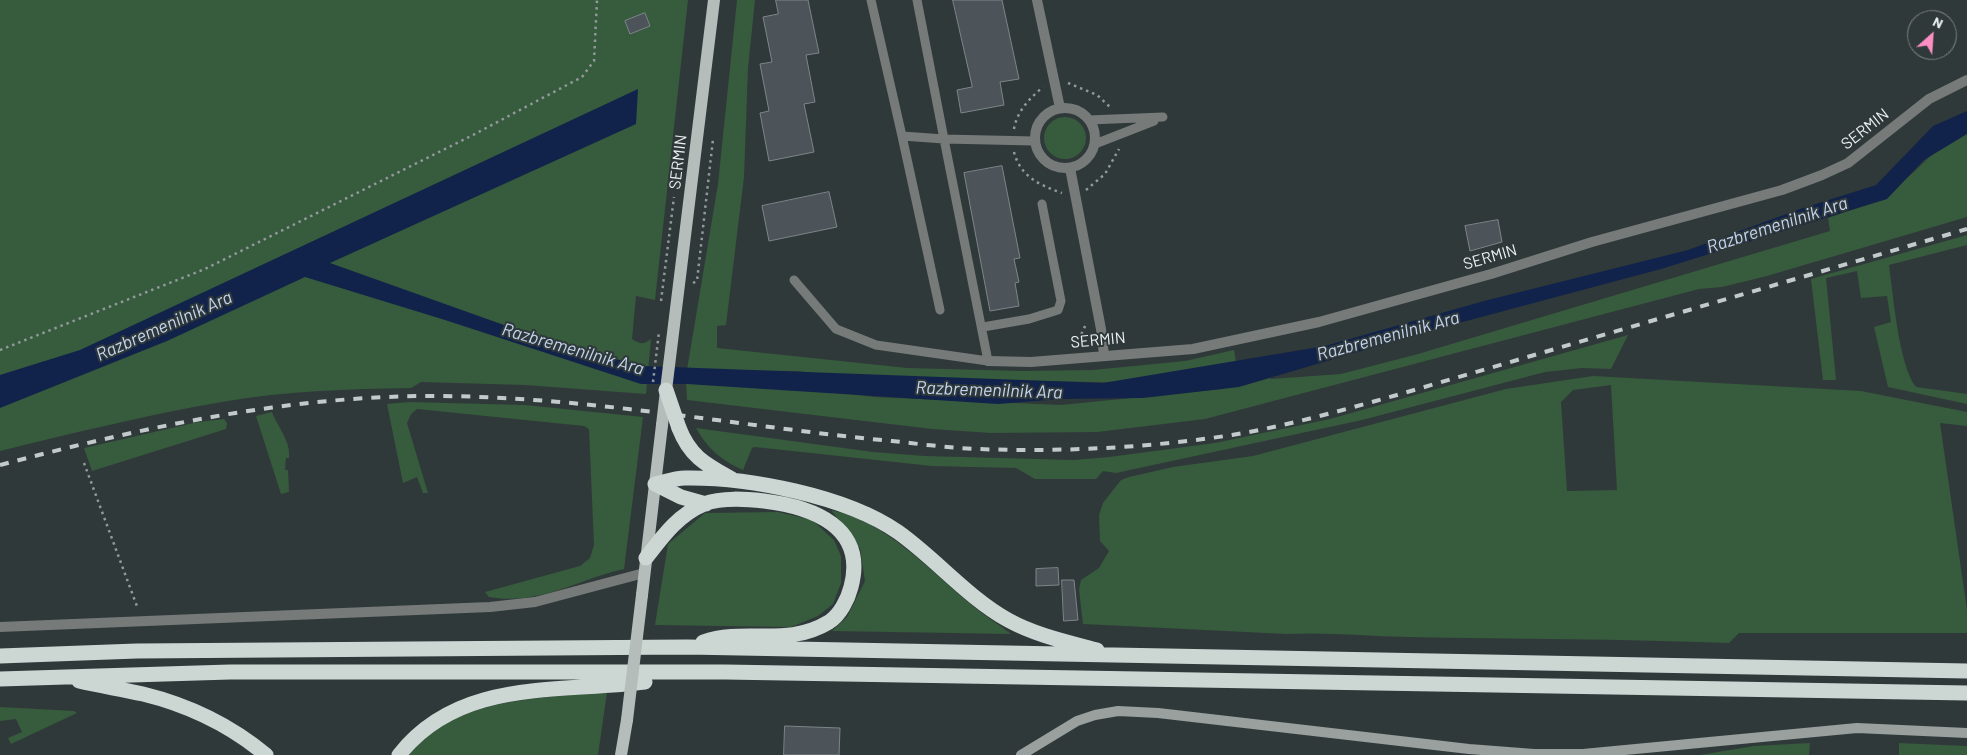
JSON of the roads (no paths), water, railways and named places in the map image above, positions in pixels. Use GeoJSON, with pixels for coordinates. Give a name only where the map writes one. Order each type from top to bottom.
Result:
{"type":"FeatureCollection","features":[{"type":"Feature","properties":{"kind":"highway"},"geometry":{"type":"LineString","coordinates":[[659,388],[684,442],[697,458],[738,482]]}},
{"type":"Feature","properties":{"kind":"highway"},"geometry":{"type":"LineString","coordinates":[[655,484],[684,478],[738,482],[833,500],[873,516],[913,544],[963,587],[1008,620],[1053,638],[1119,656]]}},
{"type":"Feature","properties":{"kind":"highway"},"geometry":{"type":"LineString","coordinates":[[655,484],[681,497],[706,504]]}},
{"type":"Feature","properties":{"kind":"highway"},"geometry":{"type":"LineString","coordinates":[[646,558],[669,528],[691,511],[706,504],[750,500],[791,504],[812,511],[832,523],[851,546],[855,573],[848,599],[831,621],[804,634],[728,637],[708,640],[687,648]]}},
{"type":"Feature","properties":{"kind":"highway"},"geometry":{"type":"LineString","coordinates":[[0,656],[147,651],[687,648],[1967,671]]}},
{"type":"Feature","properties":{"kind":"highway"},"geometry":{"type":"LineString","coordinates":[[0,679],[230,672],[725,672],[1967,693]]}},
{"type":"Feature","properties":{"kind":"highway"},"geometry":{"type":"LineString","coordinates":[[399,755],[412,738],[435,721],[458,707],[489,698],[562,687],[640,682],[725,672]]}},
{"type":"Feature","properties":{"kind":"highway"},"geometry":{"type":"LineString","coordinates":[[60,676],[116,690],[142,694],[190,709],[220,724],[266,755]]}},
{"type":"Feature","properties":{"kind":"main road","name":"SERMIN"},"geometry":{"type":"LineString","coordinates":[[621,755],[627,720],[662,425],[659,388],[673,328],[714,0]]}},
{"type":"Feature","properties":{"kind":"street"},"geometry":{"type":"LineString","coordinates":[[1036,0],[1060,108]]}},
{"type":"Feature","properties":{"kind":"street","name":"SERMIN"},"geometry":{"type":"LineString","coordinates":[[988,361],[1031,362],[1193,348],[1320,322],[1782,190],[1848,163],[1929,99],[1967,80]]}},
{"type":"Feature","properties":{"kind":"street"},"geometry":{"type":"LineString","coordinates":[[1060,108],[1077,110],[1089,120],[1095,131],[1095,144],[1086,160],[1070,168],[1054,167],[1040,157],[1034,142],[1034,133],[1041,118],[1060,108]]}},
{"type":"Feature","properties":{"kind":"street"},"geometry":{"type":"LineString","coordinates":[[1070,168],[1101,329],[1104,355]]}},
{"type":"Feature","properties":{"kind":"street"},"geometry":{"type":"LineString","coordinates":[[0,627],[490,607],[535,602],[644,573]]}},
{"type":"Feature","properties":{"kind":"street"},"geometry":{"type":"LineString","coordinates":[[1021,755],[1076,721],[1118,711],[1158,713],[1469,749],[1534,754],[1584,754],[1857,728],[1967,733]]}},
{"type":"Feature","properties":{"kind":"lane"},"geometry":{"type":"LineString","coordinates":[[871,0],[940,310]]}},
{"type":"Feature","properties":{"kind":"lane"},"geometry":{"type":"LineString","coordinates":[[794,280],[836,329],[876,345],[988,361],[983,327],[918,0]]}},
{"type":"Feature","properties":{"kind":"lane"},"geometry":{"type":"LineString","coordinates":[[1089,120],[1163,117],[1095,144]]}},
{"type":"Feature","properties":{"kind":"lane"},"geometry":{"type":"LineString","coordinates":[[902,136],[1034,142]]}},
{"type":"Feature","properties":{"kind":"lane"},"geometry":{"type":"LineString","coordinates":[[983,327],[1029,319],[1058,310],[1061,301],[1042,204]]}},
{"type":"Feature","properties":{"kind":"water","name":"Razbremenilnik Ara"},"geometry":{"type":"Polygon","coordinates":[[[638,89],[636,124],[330,263],[560,345],[644,366],[1103,383],[1325,346],[1484,301],[1688,250],[1800,209],[1876,185],[1933,126],[1967,111],[1967,134],[1924,160],[1887,199],[1661,269],[1429,331],[1239,387],[1143,398],[1061,399],[998,404],[687,384],[641,384],[445,320],[305,277],[167,341],[0,408],[0,375],[80,350],[638,89]]]}},
{"type":"Feature","properties":{"kind":"railway"},"geometry":{"type":"LineString","coordinates":[[0,465],[109,438],[218,416],[273,407],[384,397],[440,396],[554,401],[836,435],[966,448],[1009,450],[1073,449],[1168,443],[1232,435],[1315,417],[1397,395],[1967,229]]}}]}
